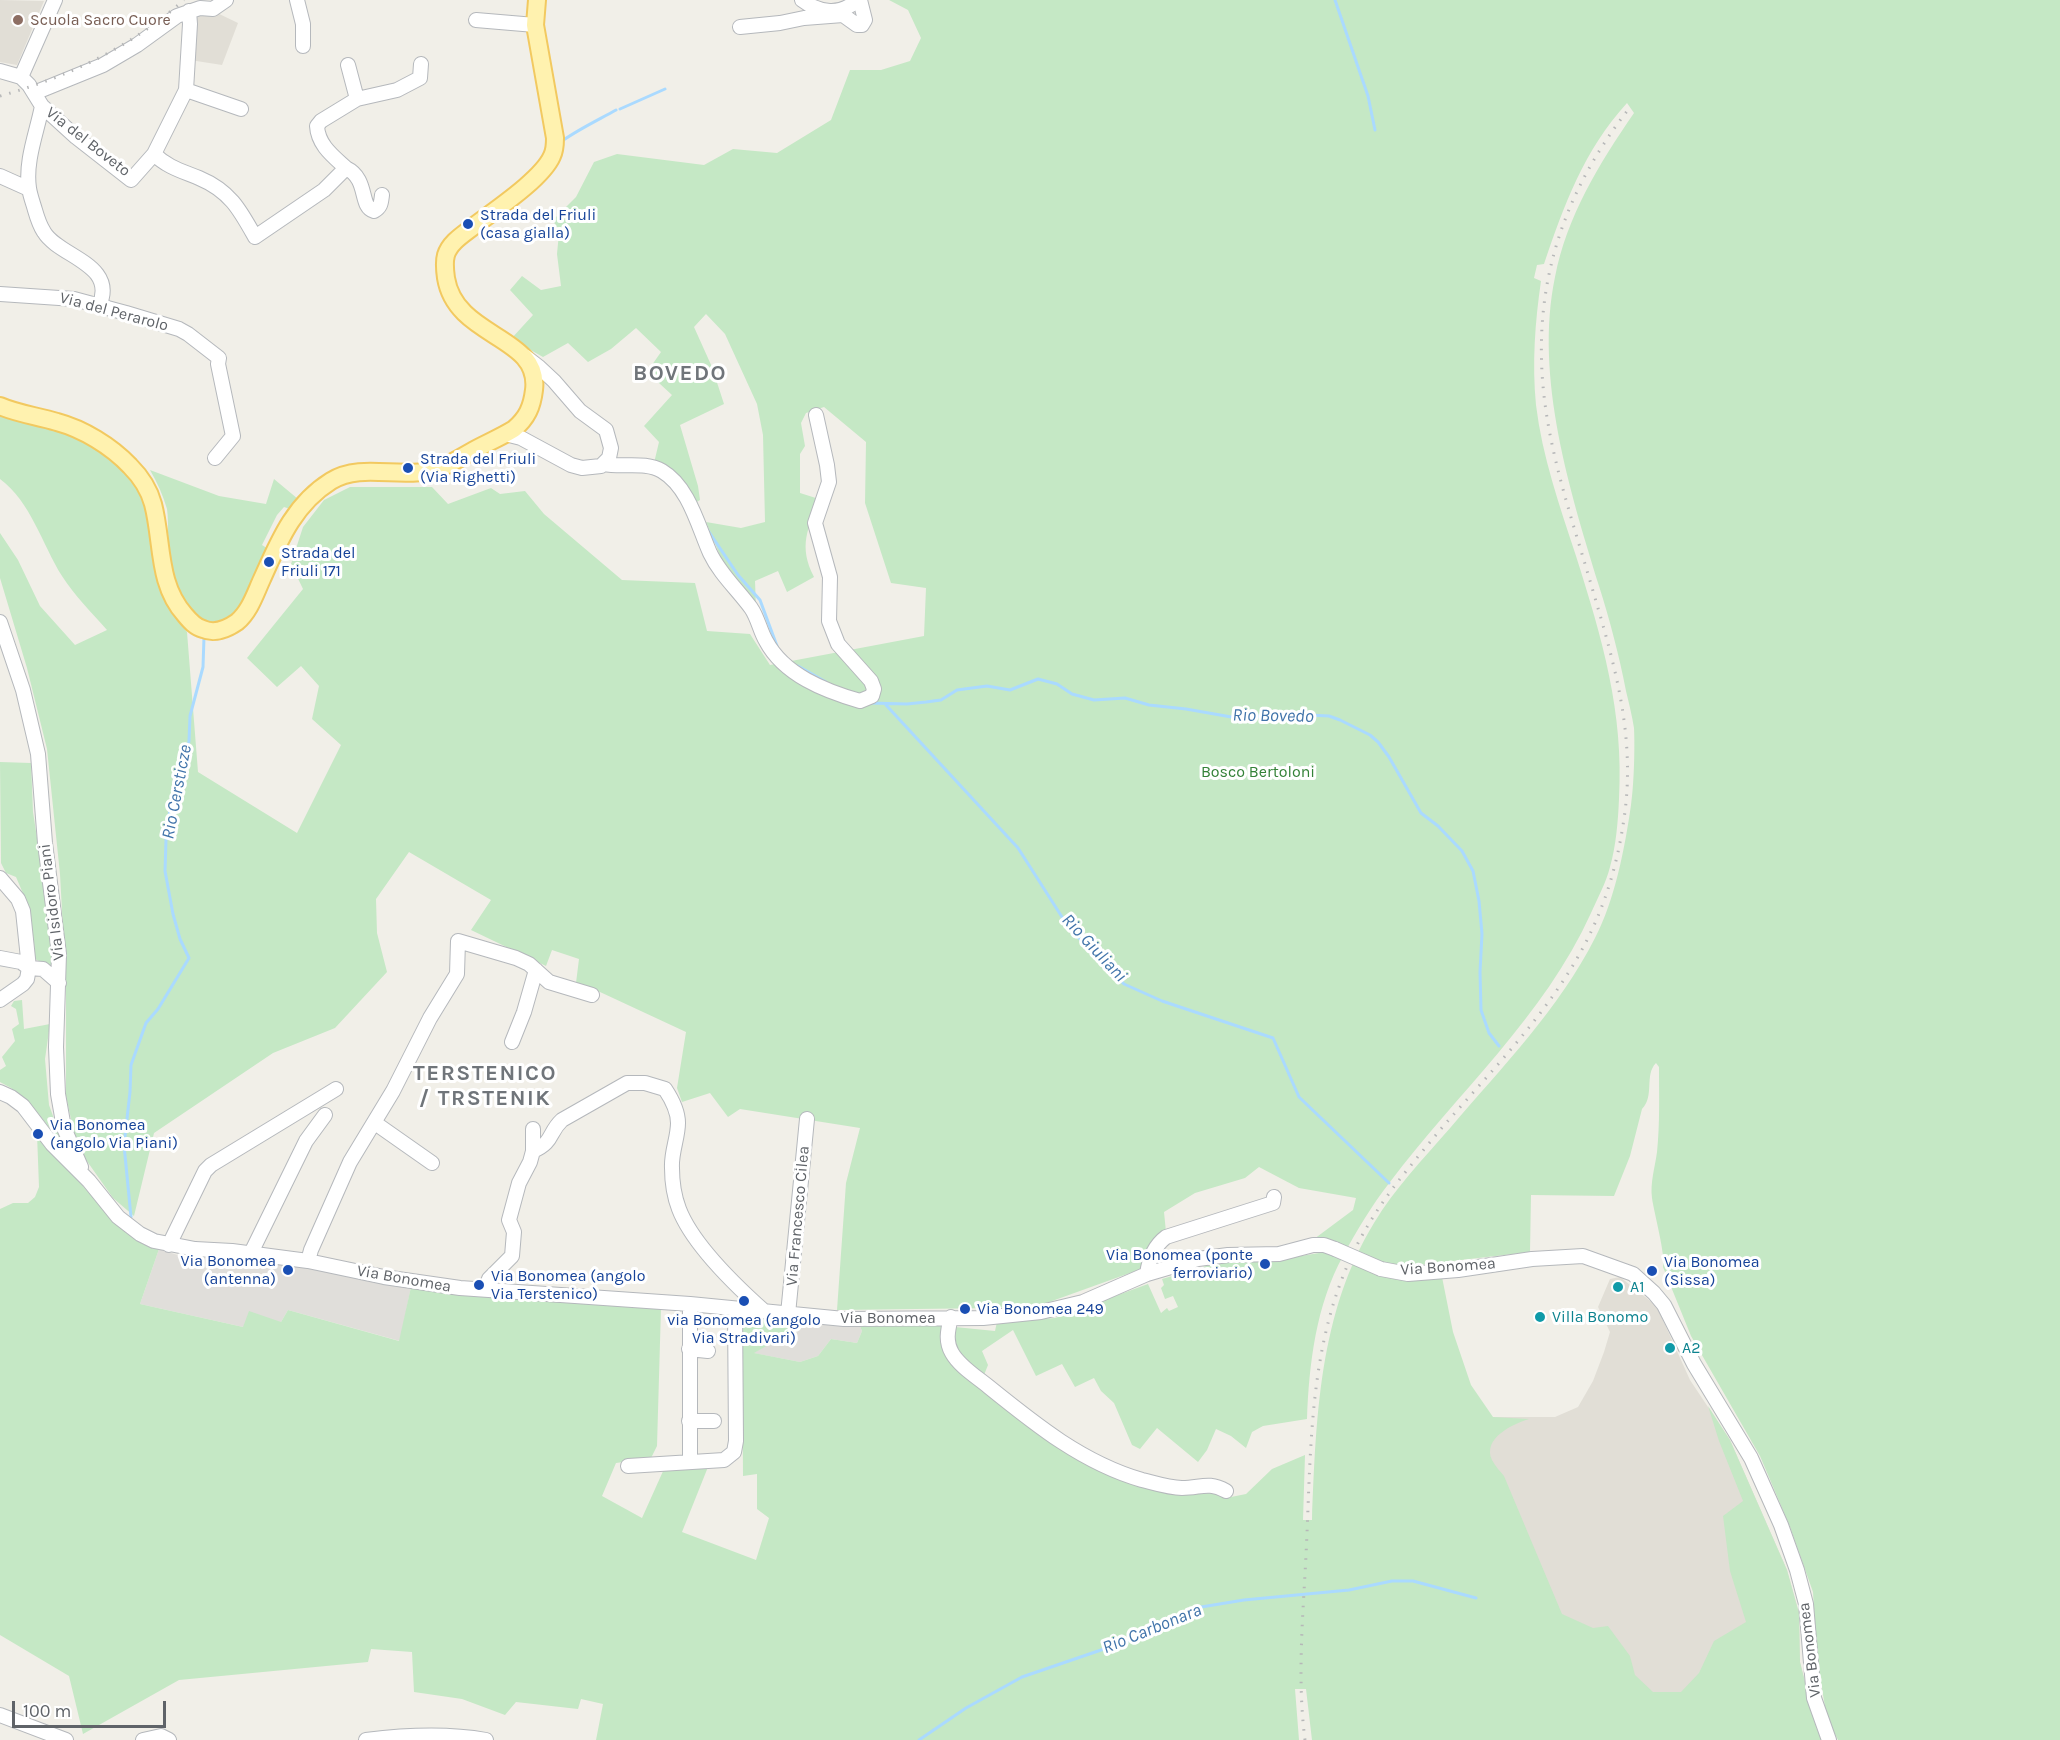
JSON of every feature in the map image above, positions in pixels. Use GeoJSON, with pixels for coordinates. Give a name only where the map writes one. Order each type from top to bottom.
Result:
{"type":"FeatureCollection","features":[{"type":"Feature","properties":{"kind":"main road"},"geometry":{"type":"LineString","coordinates":[[3,409],[60,422],[78,430],[109,448],[131,467],[147,487],[154,506],[162,561],[170,594],[178,608],[194,624],[206,631],[229,627],[242,617],[254,598],[296,512],[310,496],[333,479],[359,473],[428,472],[448,465],[505,434],[523,421],[533,401],[536,380],[533,370],[526,357],[465,315],[450,292],[445,266],[447,255],[457,239],[532,180],[554,154],[555,138],[534,25],[537,0]]}},
{"type":"Feature","properties":{"kind":"street"},"geometry":{"type":"LineString","coordinates":[[0,71],[21,77],[55,0]]}},
{"type":"Feature","properties":{"kind":"street"},"geometry":{"type":"LineString","coordinates":[[34,93],[103,64],[137,45],[177,16],[200,8],[213,9],[226,0]]}},
{"type":"Feature","properties":{"kind":"street"},"geometry":{"type":"LineString","coordinates":[[297,0],[303,24],[303,46]]}},
{"type":"Feature","properties":{"kind":"street"},"geometry":{"type":"LineString","coordinates":[[740,27],[843,15],[857,25],[862,25],[865,20],[859,0],[847,9],[818,11],[802,0]]}},
{"type":"Feature","properties":{"kind":"street"},"geometry":{"type":"LineString","coordinates":[[154,154],[186,90],[189,11]]}},
{"type":"Feature","properties":{"kind":"street"},"geometry":{"type":"LineString","coordinates":[[476,20],[534,25]]}},
{"type":"Feature","properties":{"kind":"street"},"geometry":{"type":"LineString","coordinates":[[382,195],[378,209],[370,210],[366,206],[360,180],[323,145],[317,133],[317,126],[321,121],[357,99],[407,86],[420,78],[421,64]]}},
{"type":"Feature","properties":{"kind":"street"},"geometry":{"type":"LineString","coordinates":[[348,65],[357,99]]}},
{"type":"Feature","properties":{"kind":"street","name":"Via del Boveto"},"geometry":{"type":"LineString","coordinates":[[21,77],[42,106],[76,137],[131,180],[154,154],[173,169],[208,182],[225,193],[238,208],[255,237],[324,190],[346,168]]}},
{"type":"Feature","properties":{"kind":"street"},"geometry":{"type":"LineString","coordinates":[[186,90],[241,109]]}},
{"type":"Feature","properties":{"kind":"street"},"geometry":{"type":"LineString","coordinates":[[42,106],[29,166],[29,189],[43,232],[51,241],[80,259],[97,274],[103,290],[99,306]]}},
{"type":"Feature","properties":{"kind":"street"},"geometry":{"type":"LineString","coordinates":[[0,176],[29,189]]}},
{"type":"Feature","properties":{"kind":"street","name":"Via del Perarolo"},"geometry":{"type":"LineString","coordinates":[[0,294],[51,296],[99,306],[179,329],[188,334],[219,358],[218,364],[233,436],[214,458]]}},
{"type":"Feature","properties":{"kind":"street"},"geometry":{"type":"LineString","coordinates":[[526,357],[539,366],[580,411],[606,430],[611,448],[609,458],[604,464]]}},
{"type":"Feature","properties":{"kind":"street"},"geometry":{"type":"LineString","coordinates":[[505,434],[521,438],[571,465],[582,468],[604,464],[651,466],[670,477],[678,486],[692,511],[715,563],[752,609],[766,642],[784,665],[801,678],[842,696],[860,701],[872,696],[874,689],[871,681],[838,644],[829,621],[830,577],[815,523],[829,482],[816,415]]}},
{"type":"Feature","properties":{"kind":"street","name":"Via Isidoro Piani"},"geometry":{"type":"LineString","coordinates":[[0,622],[23,690],[38,754],[45,843],[59,944],[56,1066],[59,1107],[65,1134],[89,1180]]}},
{"type":"Feature","properties":{"kind":"street"},"geometry":{"type":"LineString","coordinates":[[0,878],[18,899],[23,911],[29,968],[27,979],[0,1000]]}},
{"type":"Feature","properties":{"kind":"street"},"geometry":{"type":"LineString","coordinates":[[308,1261],[350,1162],[375,1123],[408,1065],[430,1018],[457,974],[458,941],[516,958],[536,970],[549,982],[592,995]]}},
{"type":"Feature","properties":{"kind":"street"},"geometry":{"type":"LineString","coordinates":[[0,957],[21,962],[29,968],[43,969],[59,983]]}},
{"type":"Feature","properties":{"kind":"street"},"geometry":{"type":"LineString","coordinates":[[512,1042],[524,1012],[536,970]]}},
{"type":"Feature","properties":{"kind":"street"},"geometry":{"type":"LineString","coordinates":[[532,1151],[545,1145],[562,1120],[627,1083],[645,1083],[665,1089],[678,1121],[672,1167],[678,1208],[683,1219],[714,1261],[764,1311]]}},
{"type":"Feature","properties":{"kind":"street"},"geometry":{"type":"LineString","coordinates":[[169,1245],[205,1171],[211,1165],[336,1089]]}},
{"type":"Feature","properties":{"kind":"street","name":"Via Bonomea"},"geometry":{"type":"LineString","coordinates":[[0,1092],[23,1106],[52,1144],[89,1180],[118,1217],[154,1241],[195,1250],[250,1253],[308,1261],[384,1277],[460,1288],[690,1304],[844,1318],[998,1317],[1060,1308],[1083,1302],[1147,1274],[1198,1259],[1279,1254],[1313,1245],[1324,1245],[1381,1269],[1408,1274],[1532,1259],[1583,1256],[1624,1270],[1654,1293],[1664,1305],[1694,1364],[1751,1458],[1781,1525],[1806,1604],[1814,1698],[1829,1740]]}},
{"type":"Feature","properties":{"kind":"street"},"geometry":{"type":"LineString","coordinates":[[250,1253],[306,1141],[325,1115]]}},
{"type":"Feature","properties":{"kind":"street","name":"Via Francesco Cilea"},"geometry":{"type":"LineString","coordinates":[[788,1314],[807,1119]]}},
{"type":"Feature","properties":{"kind":"street"},"geometry":{"type":"LineString","coordinates":[[375,1123],[432,1163]]}},
{"type":"Feature","properties":{"kind":"street"},"geometry":{"type":"LineString","coordinates":[[484,1289],[489,1279],[513,1256],[514,1232],[509,1220],[514,1196],[530,1162],[533,1129]]}},
{"type":"Feature","properties":{"kind":"street"},"geometry":{"type":"LineString","coordinates":[[1147,1274],[1158,1243],[1166,1237],[1273,1203],[1274,1197]]}},
{"type":"Feature","properties":{"kind":"street"},"geometry":{"type":"LineString","coordinates":[[690,1304],[690,1461]]}},
{"type":"Feature","properties":{"kind":"street"},"geometry":{"type":"LineString","coordinates":[[628,1466],[724,1460],[734,1452],[736,1441],[735,1309]]}},
{"type":"Feature","properties":{"kind":"street"},"geometry":{"type":"LineString","coordinates":[[951,1317],[947,1336],[953,1355],[997,1393],[1065,1445],[1138,1479],[1181,1488],[1206,1484],[1226,1491]]}},
{"type":"Feature","properties":{"kind":"street"},"geometry":{"type":"LineString","coordinates":[[689,1349],[708,1351]]}},
{"type":"Feature","properties":{"kind":"street"},"geometry":{"type":"LineString","coordinates":[[689,1421],[714,1421]]}},
{"type":"Feature","properties":{"kind":"street"},"geometry":{"type":"LineString","coordinates":[[0,1715],[66,1740]]}},
{"type":"Feature","properties":{"kind":"street"},"geometry":{"type":"LineString","coordinates":[[366,1740],[415,1736],[486,1740]]}},
{"type":"Feature","properties":{"kind":"street"},"geometry":{"type":"LineString","coordinates":[[143,1740],[165,1738]]}},
{"type":"Feature","properties":{"kind":"shaded area","name":"Scuola Sacro Cuore"},"geometry":{"type":"Polygon","coordinates":[[[0,0],[44,1],[17,65],[0,62],[0,0]]]}},
{"type":"Feature","properties":{"kind":"shaded area"},"geometry":{"type":"Polygon","coordinates":[[[211,10],[238,23],[222,65],[190,60],[193,15],[211,10]]]}},
{"type":"Feature","properties":{"kind":"shaded area"},"geometry":{"type":"Polygon","coordinates":[[[159,1249],[187,1258],[239,1255],[411,1287],[400,1341],[288,1310],[281,1322],[243,1327],[140,1304],[159,1249]]]}},
{"type":"Feature","properties":{"kind":"shaded area"},"geometry":{"type":"Polygon","coordinates":[[[1620,1277],[1654,1304],[1664,1316],[1662,1318],[1690,1380],[1730,1440],[1787,1570],[1799,1613],[1800,1662],[1817,1730],[1823,1740],[1316,1740],[1492,1417],[1555,1417],[1578,1407],[1593,1381],[1610,1332],[1598,1307],[1610,1279],[1620,1277]]]}},
{"type":"Feature","properties":{"kind":"shaded area"},"geometry":{"type":"Polygon","coordinates":[[[831,1322],[859,1324],[862,1331],[857,1343],[831,1339],[818,1356],[800,1362],[753,1353],[797,1329],[831,1322]]]}},
{"type":"Feature","properties":{"kind":"green space","name":"Bosco Bertoloni"},"geometry":{"type":"Polygon","coordinates":[[[889,0],[2060,0],[2060,1740],[1838,1740],[1827,1718],[1817,1660],[1813,1592],[1790,1527],[1760,1456],[1691,1336],[1663,1267],[1663,1254],[1652,1192],[1659,1120],[1659,1067],[1656,1063],[1652,1068],[1648,1098],[1642,1109],[1630,1156],[1614,1196],[1531,1195],[1530,1252],[1401,1267],[1379,1274],[1399,1280],[1442,1277],[1453,1332],[1471,1385],[1493,1417],[1529,1419],[1501,1433],[1491,1445],[1490,1452],[1493,1462],[1504,1476],[1562,1614],[1593,1628],[1608,1626],[1630,1656],[1635,1675],[1653,1692],[1681,1692],[1699,1673],[1714,1641],[1746,1622],[1730,1571],[1723,1516],[1743,1501],[1708,1406],[1730,1440],[1787,1570],[1799,1613],[1800,1662],[1817,1730],[1823,1740],[1312,1740],[1306,1689],[1295,1689],[1299,1740],[596,1740],[603,1704],[581,1699],[578,1709],[516,1702],[505,1715],[462,1699],[414,1692],[412,1652],[371,1649],[368,1662],[179,1680],[83,1734],[69,1676],[0,1635],[0,1209],[13,1203],[28,1203],[35,1197],[39,1187],[37,1134],[105,1211],[159,1249],[140,1304],[243,1327],[249,1311],[281,1322],[288,1310],[399,1341],[411,1287],[661,1308],[657,1446],[651,1458],[616,1463],[602,1496],[642,1518],[664,1469],[708,1467],[682,1532],[756,1560],[769,1518],[757,1509],[757,1474],[743,1476],[742,1316],[831,1322],[797,1329],[754,1353],[800,1362],[818,1356],[831,1339],[857,1343],[862,1331],[859,1324],[943,1323],[944,1349],[1038,1434],[1088,1465],[1157,1491],[1212,1491],[1231,1497],[1246,1494],[1272,1469],[1305,1455],[1303,1520],[1312,1520],[1316,1443],[1324,1367],[1331,1330],[1356,1257],[1374,1223],[1400,1185],[1509,1060],[1547,1013],[1581,964],[1602,923],[1614,890],[1622,856],[1632,797],[1634,728],[1614,638],[1577,512],[1558,434],[1549,354],[1550,315],[1560,255],[1586,191],[1634,113],[1627,103],[1587,159],[1559,221],[1544,264],[1537,265],[1534,278],[1541,281],[1534,358],[1539,424],[1552,481],[1602,646],[1614,706],[1620,767],[1618,816],[1612,859],[1591,913],[1572,951],[1549,986],[1498,1053],[1390,1182],[1365,1218],[1343,1256],[1326,1294],[1320,1315],[1312,1356],[1307,1419],[1263,1426],[1252,1432],[1246,1448],[1231,1436],[1216,1429],[1207,1450],[1198,1462],[1157,1428],[1140,1449],[1132,1445],[1114,1403],[1101,1391],[1094,1378],[1075,1387],[1062,1364],[1036,1376],[1013,1330],[982,1351],[988,1365],[984,1375],[960,1355],[953,1342],[955,1327],[995,1331],[997,1322],[1055,1318],[1148,1284],[1161,1313],[1167,1308],[1169,1311],[1178,1307],[1173,1296],[1165,1299],[1161,1288],[1164,1285],[1162,1279],[1223,1261],[1271,1261],[1325,1252],[1310,1242],[1353,1210],[1356,1198],[1299,1188],[1259,1167],[1245,1178],[1195,1193],[1164,1212],[1166,1232],[1141,1269],[1041,1305],[996,1308],[837,1310],[846,1183],[860,1128],[740,1109],[728,1117],[710,1093],[682,1102],[677,1088],[686,1032],[576,983],[579,959],[552,950],[546,966],[471,930],[491,900],[409,852],[376,899],[377,933],[387,972],[335,1028],[273,1053],[154,1133],[134,1216],[113,1198],[77,1147],[66,1096],[66,985],[60,874],[47,749],[27,668],[0,578],[0,533],[18,560],[40,606],[75,645],[107,630],[67,583],[28,511],[11,488],[0,479],[0,415],[76,433],[126,469],[148,502],[169,607],[187,632],[198,772],[297,833],[341,745],[312,719],[319,686],[301,666],[277,687],[247,658],[303,589],[291,564],[303,527],[324,500],[350,487],[432,487],[448,504],[491,488],[500,494],[525,491],[544,514],[622,580],[695,583],[707,631],[750,634],[770,665],[924,636],[926,588],[891,583],[865,503],[866,442],[824,407],[806,413],[801,423],[805,446],[800,454],[800,493],[819,499],[806,538],[806,556],[814,577],[787,592],[778,571],[755,581],[756,607],[721,558],[706,522],[741,528],[765,522],[763,435],[757,404],[725,334],[706,314],[694,327],[712,367],[724,404],[680,425],[698,486],[700,500],[693,504],[654,463],[659,442],[644,426],[672,395],[647,372],[661,352],[636,328],[611,349],[588,362],[568,343],[543,357],[511,339],[533,315],[510,290],[522,276],[541,290],[561,286],[557,254],[559,233],[553,220],[576,197],[594,162],[617,154],[704,165],[733,149],[777,153],[831,120],[850,70],[881,70],[910,61],[921,38],[908,10],[889,0]]]}},
{"type":"Feature","properties":{"kind":"green space"},"geometry":{"type":"Polygon","coordinates":[[[150,470],[219,496],[266,504],[274,479],[298,499],[290,509],[284,507],[277,515],[262,545],[270,550],[256,583],[242,606],[224,621],[206,623],[200,620],[179,592],[170,563],[167,509],[150,470]]]}},
{"type":"Feature","properties":{"kind":"green space"},"geometry":{"type":"Polygon","coordinates":[[[0,762],[31,763],[33,812],[52,935],[53,971],[35,959],[28,905],[16,877],[6,873],[1,863],[0,762]]]}},
{"type":"Feature","properties":{"kind":"green space"},"geometry":{"type":"Polygon","coordinates":[[[22,1000],[24,1029],[50,1024],[45,1059],[49,1105],[64,1146],[33,1107],[11,1088],[0,1082],[0,1070],[6,1066],[2,1057],[15,1041],[12,1029],[19,1024],[16,1009],[11,1006],[14,1001],[22,1000]]]}},
{"type":"Feature","properties":{"kind":"waterway"},"geometry":{"type":"LineString","coordinates":[[1335,0],[1368,96],[1375,130]]}},
{"type":"Feature","properties":{"kind":"waterway"},"geometry":{"type":"LineString","coordinates":[[620,109],[665,89]]}},
{"type":"Feature","properties":{"kind":"waterway"},"geometry":{"type":"LineString","coordinates":[[562,141],[616,110]]}},
{"type":"Feature","properties":{"kind":"waterway","name":"Rio Bovedo"},"geometry":{"type":"LineString","coordinates":[[707,529],[738,575],[760,600],[777,646]]}},
{"type":"Feature","properties":{"kind":"waterway","name":"Rio Cersticze"},"geometry":{"type":"LineString","coordinates":[[131,1217],[124,1145],[131,1065],[146,1023],[158,1009],[189,958],[180,939],[173,914],[165,871],[166,840],[176,784],[183,774],[189,741],[190,716],[203,667],[204,637]]}},
{"type":"Feature","properties":{"kind":"waterway","name":"Rio Bovedo"},"geometry":{"type":"LineString","coordinates":[[798,666],[826,682]]}},
{"type":"Feature","properties":{"kind":"waterway","name":"Rio Bovedo"},"geometry":{"type":"LineString","coordinates":[[869,703],[907,704],[941,700],[957,690],[987,686],[1010,690],[1038,679],[1057,684],[1072,694],[1094,700],[1125,698],[1149,705],[1237,718],[1286,714],[1329,716],[1370,735],[1389,757],[1421,813],[1438,826],[1462,851],[1473,871],[1482,934],[1481,1010],[1489,1033],[1499,1046]]}},
{"type":"Feature","properties":{"kind":"waterway","name":"Rio Giuliani"},"geometry":{"type":"LineString","coordinates":[[886,705],[1018,848],[1069,928],[1124,984],[1162,1001],[1273,1038],[1299,1097],[1389,1183]]}},
{"type":"Feature","properties":{"kind":"waterway","name":"Rio Carbonara"},"geometry":{"type":"LineString","coordinates":[[919,1740],[966,1708],[1022,1677],[1142,1636],[1195,1608],[1244,1600],[1349,1590],[1392,1581],[1413,1581],[1476,1598]]}},
{"type":"Feature","properties":{"kind":"railway"},"geometry":{"type":"LineString","coordinates":[[0,96],[50,80],[98,58],[142,32],[184,0]]}},
{"type":"Feature","properties":{"kind":"railway"},"geometry":{"type":"LineString","coordinates":[[1305,1740],[1301,1694],[1301,1648],[1313,1422],[1317,1379],[1336,1294],[1353,1254],[1390,1192],[1440,1130],[1519,1040],[1571,968],[1599,914],[1614,870],[1623,825],[1627,794],[1627,764],[1622,706],[1609,649],[1566,502],[1550,434],[1542,369],[1542,328],[1546,288],[1555,250],[1568,212],[1585,176],[1631,106]]}},
{"type":"Feature","properties":{"kind":"place","name":"Scuola Sacro Cuore"},"geometry":{"type":"Point","coordinates":[18,20]}},
{"type":"Feature","properties":{"kind":"place","name":"Strada del Friuli (casa gialla)"},"geometry":{"type":"Point","coordinates":[468,224]}},
{"type":"Feature","properties":{"kind":"place","name":"Strada del Friuli (Via Righetti)"},"geometry":{"type":"Point","coordinates":[408,468]}},
{"type":"Feature","properties":{"kind":"place","name":"Strada del Friuli 171"},"geometry":{"type":"Point","coordinates":[269,562]}},
{"type":"Feature","properties":{"kind":"place","name":"Via Bonomea (angolo Via Piani)"},"geometry":{"type":"Point","coordinates":[38,1134]}},
{"type":"Feature","properties":{"kind":"place","name":"Via Bonomea (ponte ferroviario)"},"geometry":{"type":"Point","coordinates":[1265,1264]}},
{"type":"Feature","properties":{"kind":"place","name":"Via Bonomea (antenna)"},"geometry":{"type":"Point","coordinates":[288,1270]}},
{"type":"Feature","properties":{"kind":"place","name":"Via Bonomea (Sissa)"},"geometry":{"type":"Point","coordinates":[1652,1271]}},
{"type":"Feature","properties":{"kind":"place","name":"Via Bonomea (angolo Via Terstenico)"},"geometry":{"type":"Point","coordinates":[479,1285]}},
{"type":"Feature","properties":{"kind":"place","name":"A1"},"geometry":{"type":"Point","coordinates":[1618,1287]}},
{"type":"Feature","properties":{"kind":"place","name":"via Bonomea (angolo Via Stradivari)"},"geometry":{"type":"Point","coordinates":[744,1301]}},
{"type":"Feature","properties":{"kind":"place","name":"Via Bonomea 249"},"geometry":{"type":"Point","coordinates":[965,1309]}},
{"type":"Feature","properties":{"kind":"place","name":"Villa Bonomo"},"geometry":{"type":"Point","coordinates":[1540,1317]}},
{"type":"Feature","properties":{"kind":"place","name":"A2"},"geometry":{"type":"Point","coordinates":[1670,1348]}},
{"type":"Feature","properties":{"kind":"district","name":"BOVEDO"},"geometry":{"type":"Point","coordinates":[680,374]}},
{"type":"Feature","properties":{"kind":"district","name":"TERSTENICO / TRSTENIK"},"geometry":{"type":"Point","coordinates":[485,1086]}}]}
